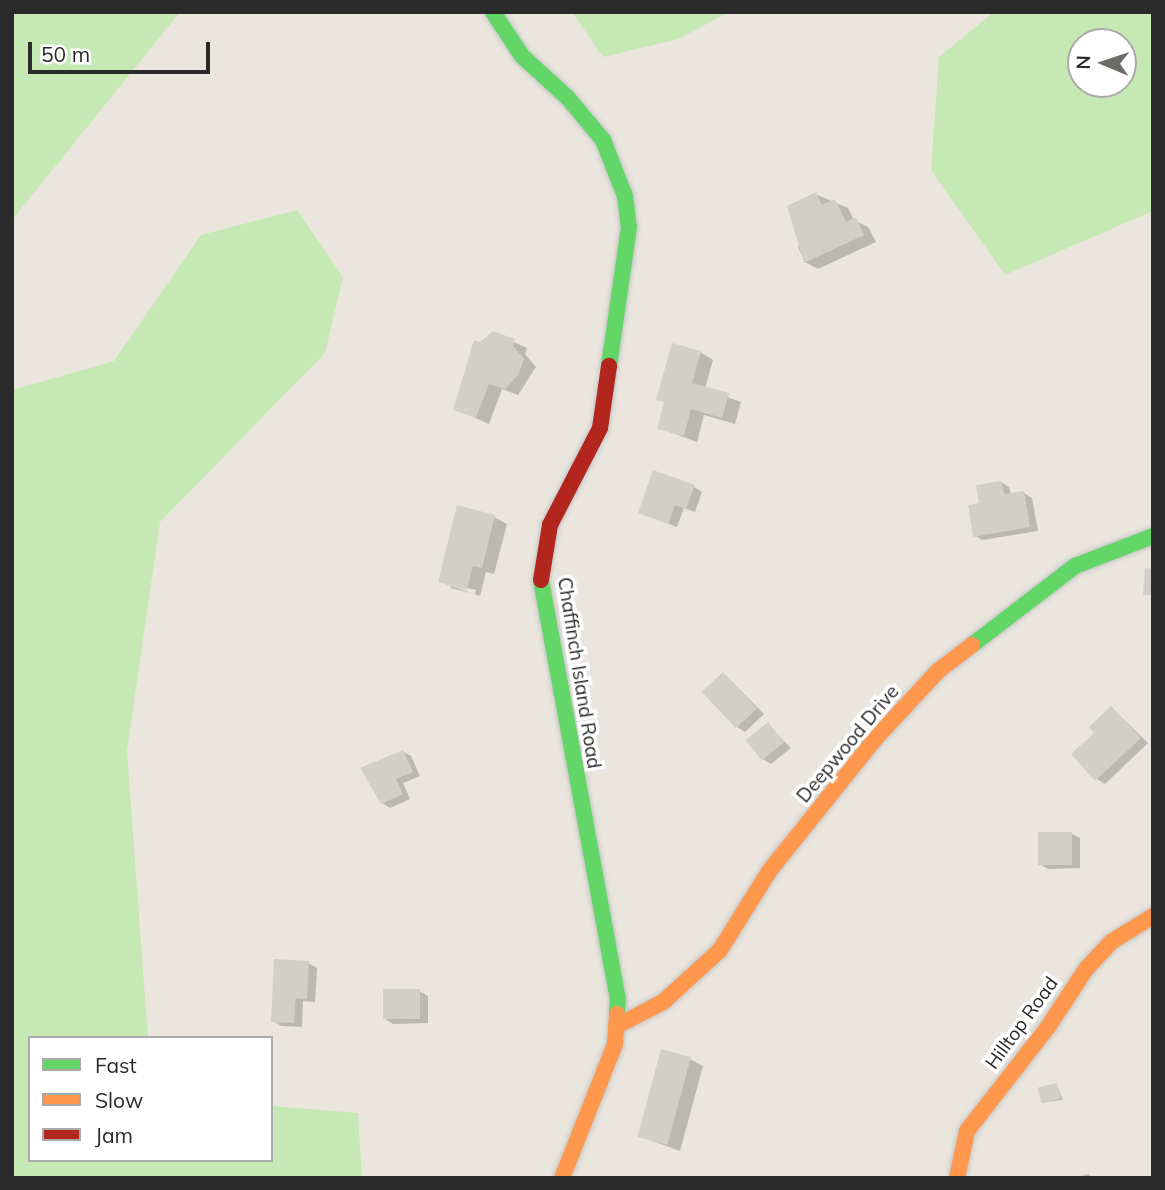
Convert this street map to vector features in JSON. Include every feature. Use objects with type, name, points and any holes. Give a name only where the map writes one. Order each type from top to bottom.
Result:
[{"type":"street","name":"Chaffinch Island Road","points":[[493,12],[522,56],[595,128],[614,161],[625,196],[626,261],[600,428],[551,524],[541,588],[580,816],[613,954],[617,1026],[608,1066],[562,1178]]},
{"type":"street","name":"Deepwood Drive","points":[[617,1026],[663,1002],[720,950],[770,870],[875,739],[938,671],[1075,565],[1153,536]]},
{"type":"street","name":"Hilltop Road","points":[[957,1178],[967,1131],[1048,1027],[1086,969],[1111,942],[1153,916]]},
{"type":"green space","points":[[12,12],[180,12],[12,220]]},
{"type":"green space","points":[[572,12],[729,12],[679,39],[603,57]]},
{"type":"green space","points":[[994,12],[1153,12],[1153,211],[1005,275],[931,170],[939,57]]},
{"type":"green space","points":[[297,210],[343,277],[325,353],[160,522],[127,751],[148,1036],[28,1036],[28,1162],[273,1162],[273,1106],[358,1113],[362,1178],[12,1178],[12,390],[114,361],[201,235]]},
{"type":"building","points":[[816,192],[822,205],[835,199],[846,222],[856,217],[864,235],[804,263],[787,206]]},
{"type":"building","points":[[493,331],[515,339],[513,346],[524,359],[518,375],[505,389],[489,384],[476,418],[453,410],[474,340],[480,342]]},
{"type":"building","points":[[672,343],[701,351],[692,383],[729,393],[722,418],[691,409],[684,436],[657,429],[664,402],[656,400]]},
{"type":"building","points":[[653,470],[695,485],[686,509],[675,505],[668,524],[638,513]]},
{"type":"building","points":[[1001,481],[1004,494],[1024,491],[1030,527],[973,537],[968,505],[979,503],[976,485]]},
{"type":"building","points":[[457,505],[495,515],[482,568],[473,566],[467,590],[438,582]]},
{"type":"building","points":[[1145,568],[1153,569],[1153,595],[1143,595]]},
{"type":"building","points":[[723,672],[757,709],[736,728],[702,692]]},
{"type":"building","points":[[1111,706],[1141,738],[1095,781],[1071,754],[1094,733],[1089,727]]},
{"type":"building","points":[[768,722],[784,742],[762,760],[745,740]]},
{"type":"building","points":[[403,750],[413,772],[396,779],[403,794],[381,804],[360,768]]},
{"type":"building","points":[[1038,832],[1072,832],[1072,865],[1038,865]]},
{"type":"building","points":[[274,959],[309,961],[307,999],[296,998],[294,1023],[271,1022]]},
{"type":"building","points":[[383,989],[420,989],[420,1019],[383,1019]]},
{"type":"building","points":[[661,1049],[691,1057],[667,1145],[637,1137]]},
{"type":"building","points":[[1057,1083],[1061,1099],[1041,1103],[1038,1088]]},
{"type":"traffic: fast","points":[[493,12],[522,56],[568,98],[603,140],[625,196],[629,227],[609,366]]},
{"type":"traffic: fast","points":[[972,645],[1075,566],[1153,536]]},
{"type":"traffic: fast","points":[[541,580],[618,998],[617,1014]]},
{"type":"traffic: slow","points":[[617,1026],[663,1002],[720,950],[770,870],[875,739],[938,671],[972,645]]},
{"type":"traffic: slow","points":[[957,1178],[967,1131],[1048,1027],[1086,969],[1111,942],[1153,916]]},
{"type":"traffic: slow","points":[[562,1178],[615,1044],[617,1014]]},
{"type":"traffic: jam","points":[[541,580],[550,525],[600,428],[609,366]]}]
